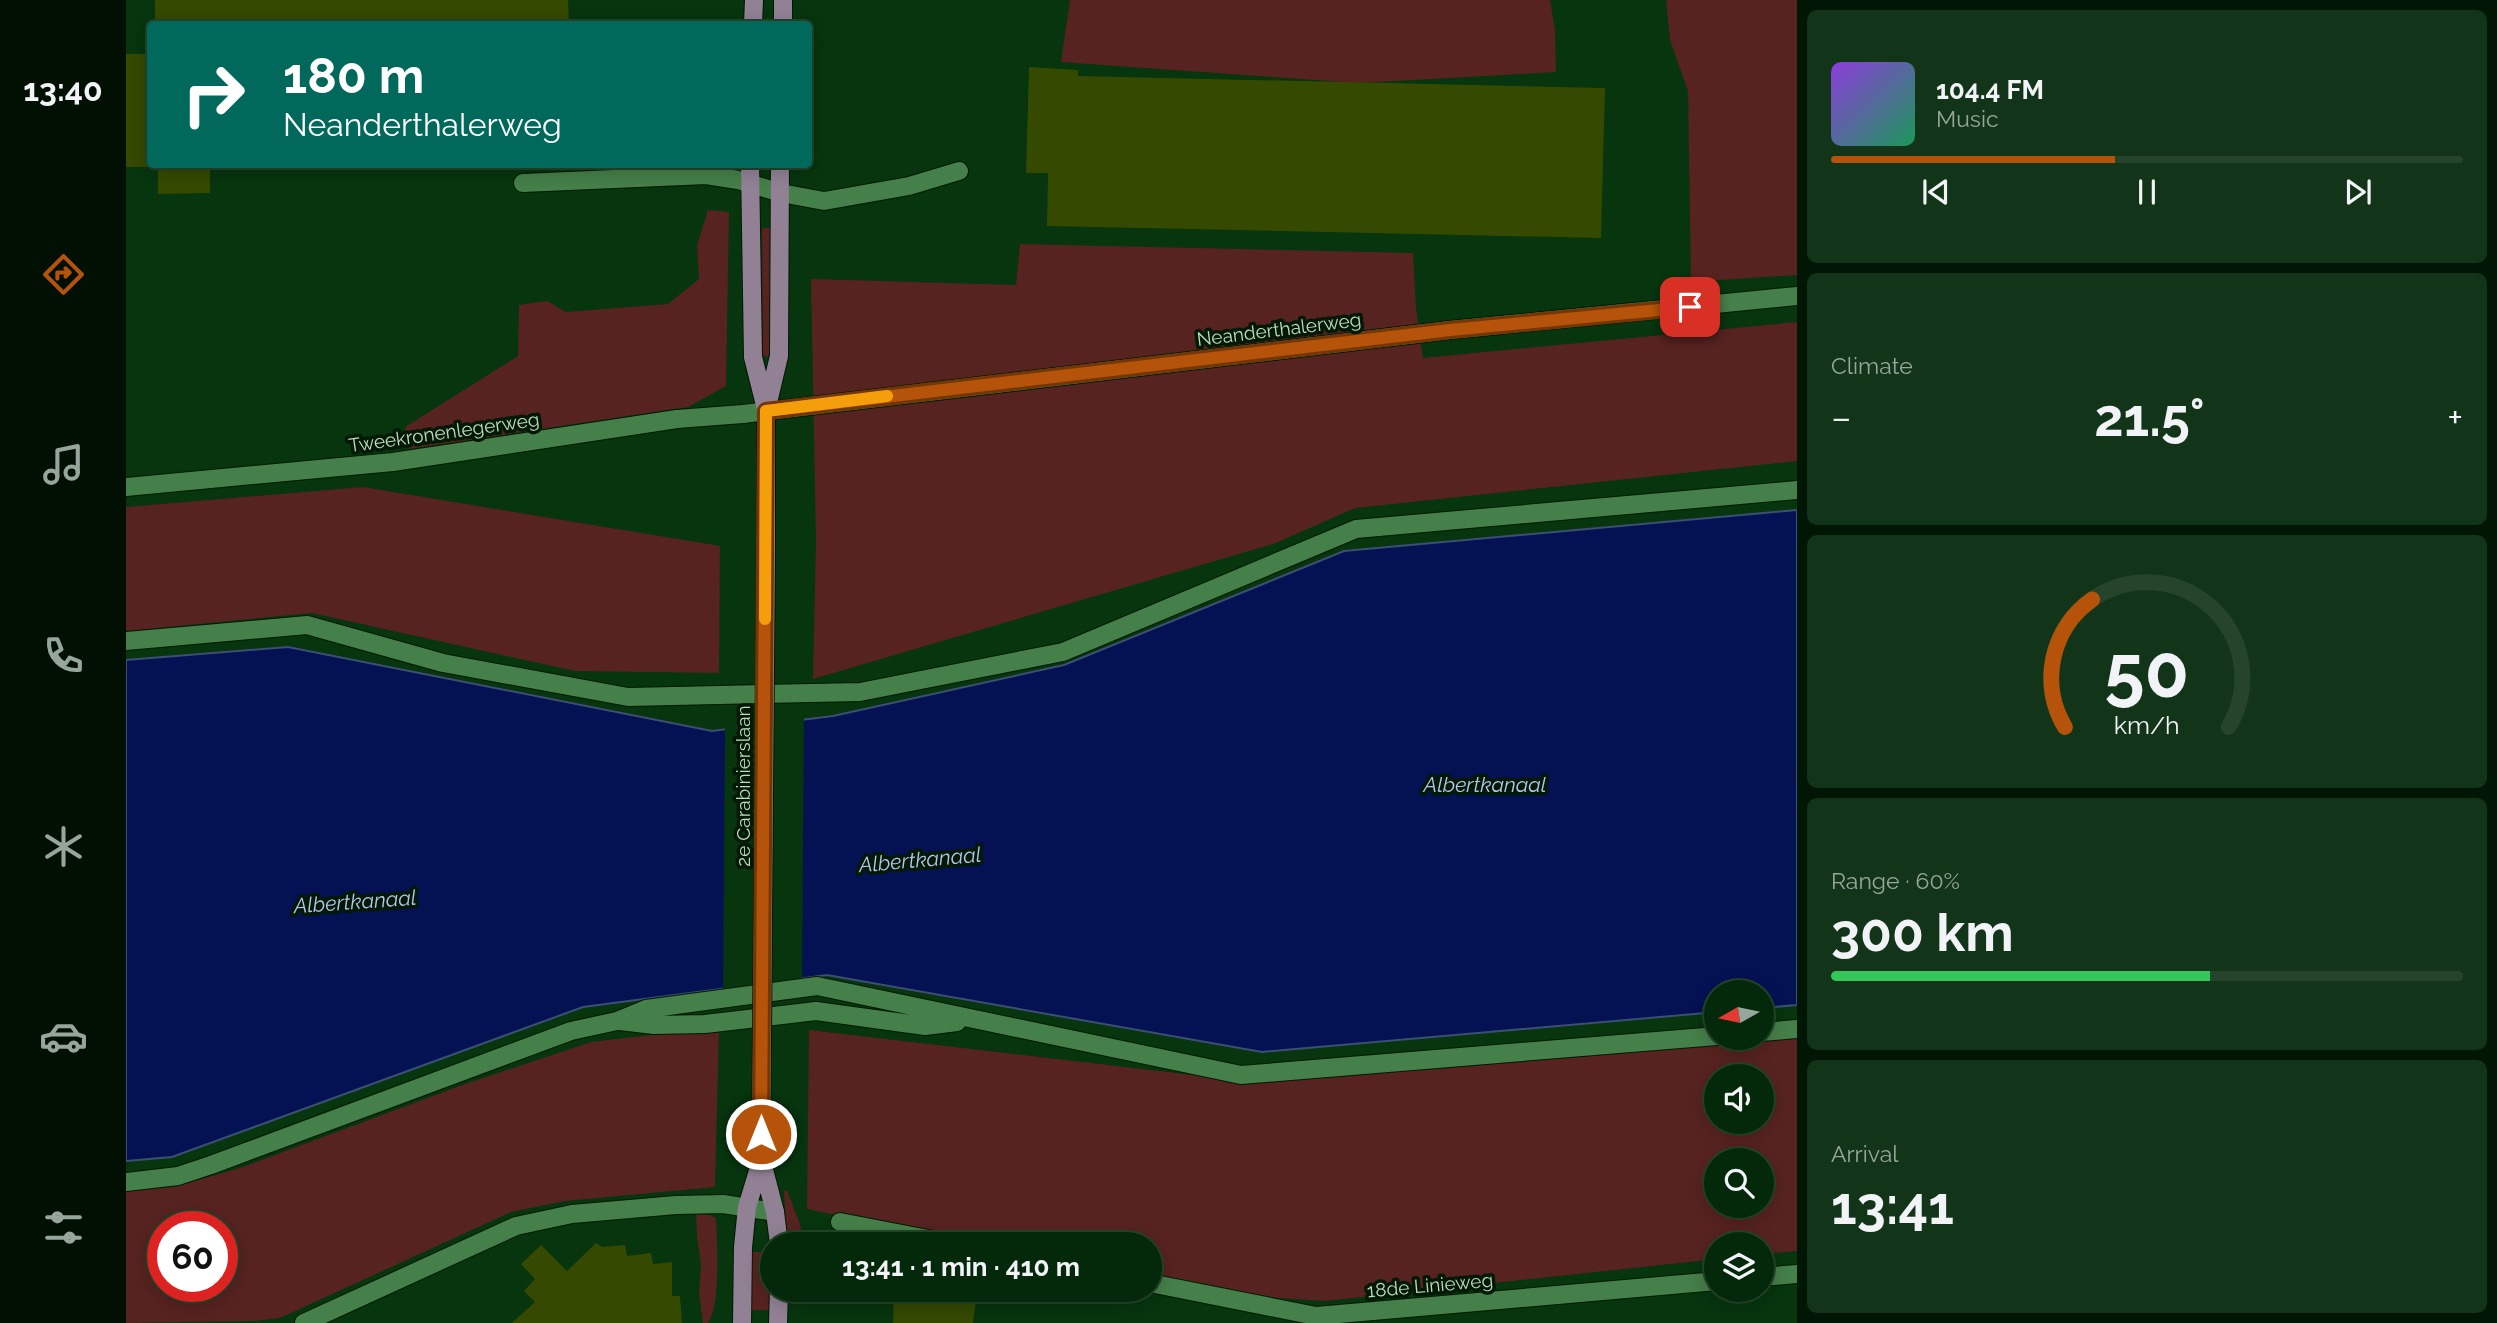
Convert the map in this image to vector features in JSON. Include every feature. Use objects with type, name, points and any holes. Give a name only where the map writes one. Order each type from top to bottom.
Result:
[{"type":"main road","points":[[753,21],[754,0]]},
{"type":"main road","points":[[783,0],[783,21]]},
{"type":"main road","name":"2e Carabinierslaan","points":[[750,168],[753,357],[766,411]]},
{"type":"main road","name":"2e Carabinierslaan","points":[[778,1232],[761,1161],[766,411],[779,356],[780,168]]},
{"type":"main road","name":"2e Carabinierslaan","points":[[742,1323],[743,1247],[747,1207],[761,1161]]},
{"type":"main road","points":[[778,1323],[779,1302]]},
{"type":"street","points":[[523,183],[706,175],[824,201],[909,186],[959,171]]},
{"type":"street","name":"Neanderthalerweg","points":[[766,411],[1450,330],[1797,296]]},
{"type":"street","name":"Tweekronenlegerweg","points":[[126,487],[393,462],[677,419],[766,411]]},
{"type":"street","points":[[126,640],[307,625],[443,663],[628,697],[860,692],[1063,652],[1356,529],[1797,490]]},
{"type":"street","points":[[126,1182],[178,1176],[571,1031],[617,1021],[646,1009],[817,986],[1241,1075],[1704,1037]]},
{"type":"street","points":[[1774,1031],[1797,1029]]},
{"type":"street","points":[[304,1323],[516,1226],[572,1214],[677,1205],[723,1204],[775,1212]]},
{"type":"street","points":[[840,1222],[892,1232]]},
{"type":"street","points":[[1774,1277],[1797,1274]]},
{"type":"street","name":"18de Linieweg","points":[[1162,1285],[1316,1316],[1704,1282]]},
{"type":"shaded area","points":[[1070,0],[1550,0],[1555,31],[1556,72],[1358,83],[1061,62]]},
{"type":"shaded area","points":[[1666,0],[1797,0],[1797,275],[1691,282],[1688,91],[1670,40]]},
{"type":"shaded area","points":[[708,210],[729,212],[726,386],[688,407],[409,449],[405,427],[518,356],[519,305],[547,301],[566,312],[668,304],[699,279],[697,245]]},
{"type":"shaded area","points":[[762,228],[772,228],[770,355],[767,357],[763,355]]},
{"type":"shaded area","points":[[1020,244],[1413,253],[1416,308],[1423,358],[1797,322],[1797,461],[1355,508],[1276,543],[813,679],[816,541],[811,279],[1016,285]]},
{"type":"shaded area","points":[[363,487],[720,546],[719,673],[575,671],[312,613],[126,631],[126,507]]},
{"type":"shaded area","points":[[719,1027],[715,1187],[565,1201],[511,1212],[280,1318],[253,1321],[126,1323],[126,1191],[173,1187],[240,1168],[465,1084],[591,1042]]},
{"type":"shaded area","points":[[809,1030],[1262,1083],[1704,1045],[1704,1050],[1774,1050],[1774,1039],[1797,1037],[1797,1251],[1774,1253],[1774,1232],[1704,1232],[1704,1260],[1325,1301],[1235,1295],[1162,1280],[1162,1232],[923,1232],[807,1209]]},
{"type":"shaded area","points":[[787,1190],[801,1227],[800,1232],[786,1232],[784,1191]]},
{"type":"shaded area","points":[[696,1214],[716,1218],[717,1288],[708,1323],[703,1323],[699,1294],[701,1265]]},
{"type":"shaded area","points":[[752,1252],[760,1252],[760,1302],[770,1302],[770,1310],[751,1310]]},
{"type":"water","name":"Albertkanaal","points":[[1797,510],[1797,1005],[1774,1007],[1774,980],[1704,980],[1704,1013],[1262,1052],[827,975],[583,1007],[172,1157],[126,1161],[126,660],[288,647],[712,731],[833,716],[1064,665],[1344,551]]},
{"type":"pier","points":[[804,716],[802,982],[723,992],[725,726]]},
{"type":"building","points":[[155,0],[568,0],[569,21],[155,21]]},
{"type":"building","points":[[126,54],[147,54],[147,167],[126,167]]},
{"type":"building","points":[[1029,67],[1078,70],[1078,76],[1605,88],[1601,238],[1047,226],[1048,173],[1026,173]]},
{"type":"building","points":[[158,168],[210,168],[210,193],[158,194]]},
{"type":"building","points":[[596,1243],[602,1247],[625,1245],[627,1256],[651,1253],[653,1264],[672,1262],[672,1296],[680,1296],[682,1323],[512,1323],[535,1302],[524,1291],[535,1279],[521,1264],[541,1245],[567,1271]]},
{"type":"building","points":[[894,1302],[976,1302],[973,1323],[893,1323]]},
{"type":"slow traffic","points":[[765,619],[766,411],[887,396]]},
{"type":"route","points":[[761,1134],[766,411],[1450,330],[1690,307]]}]
